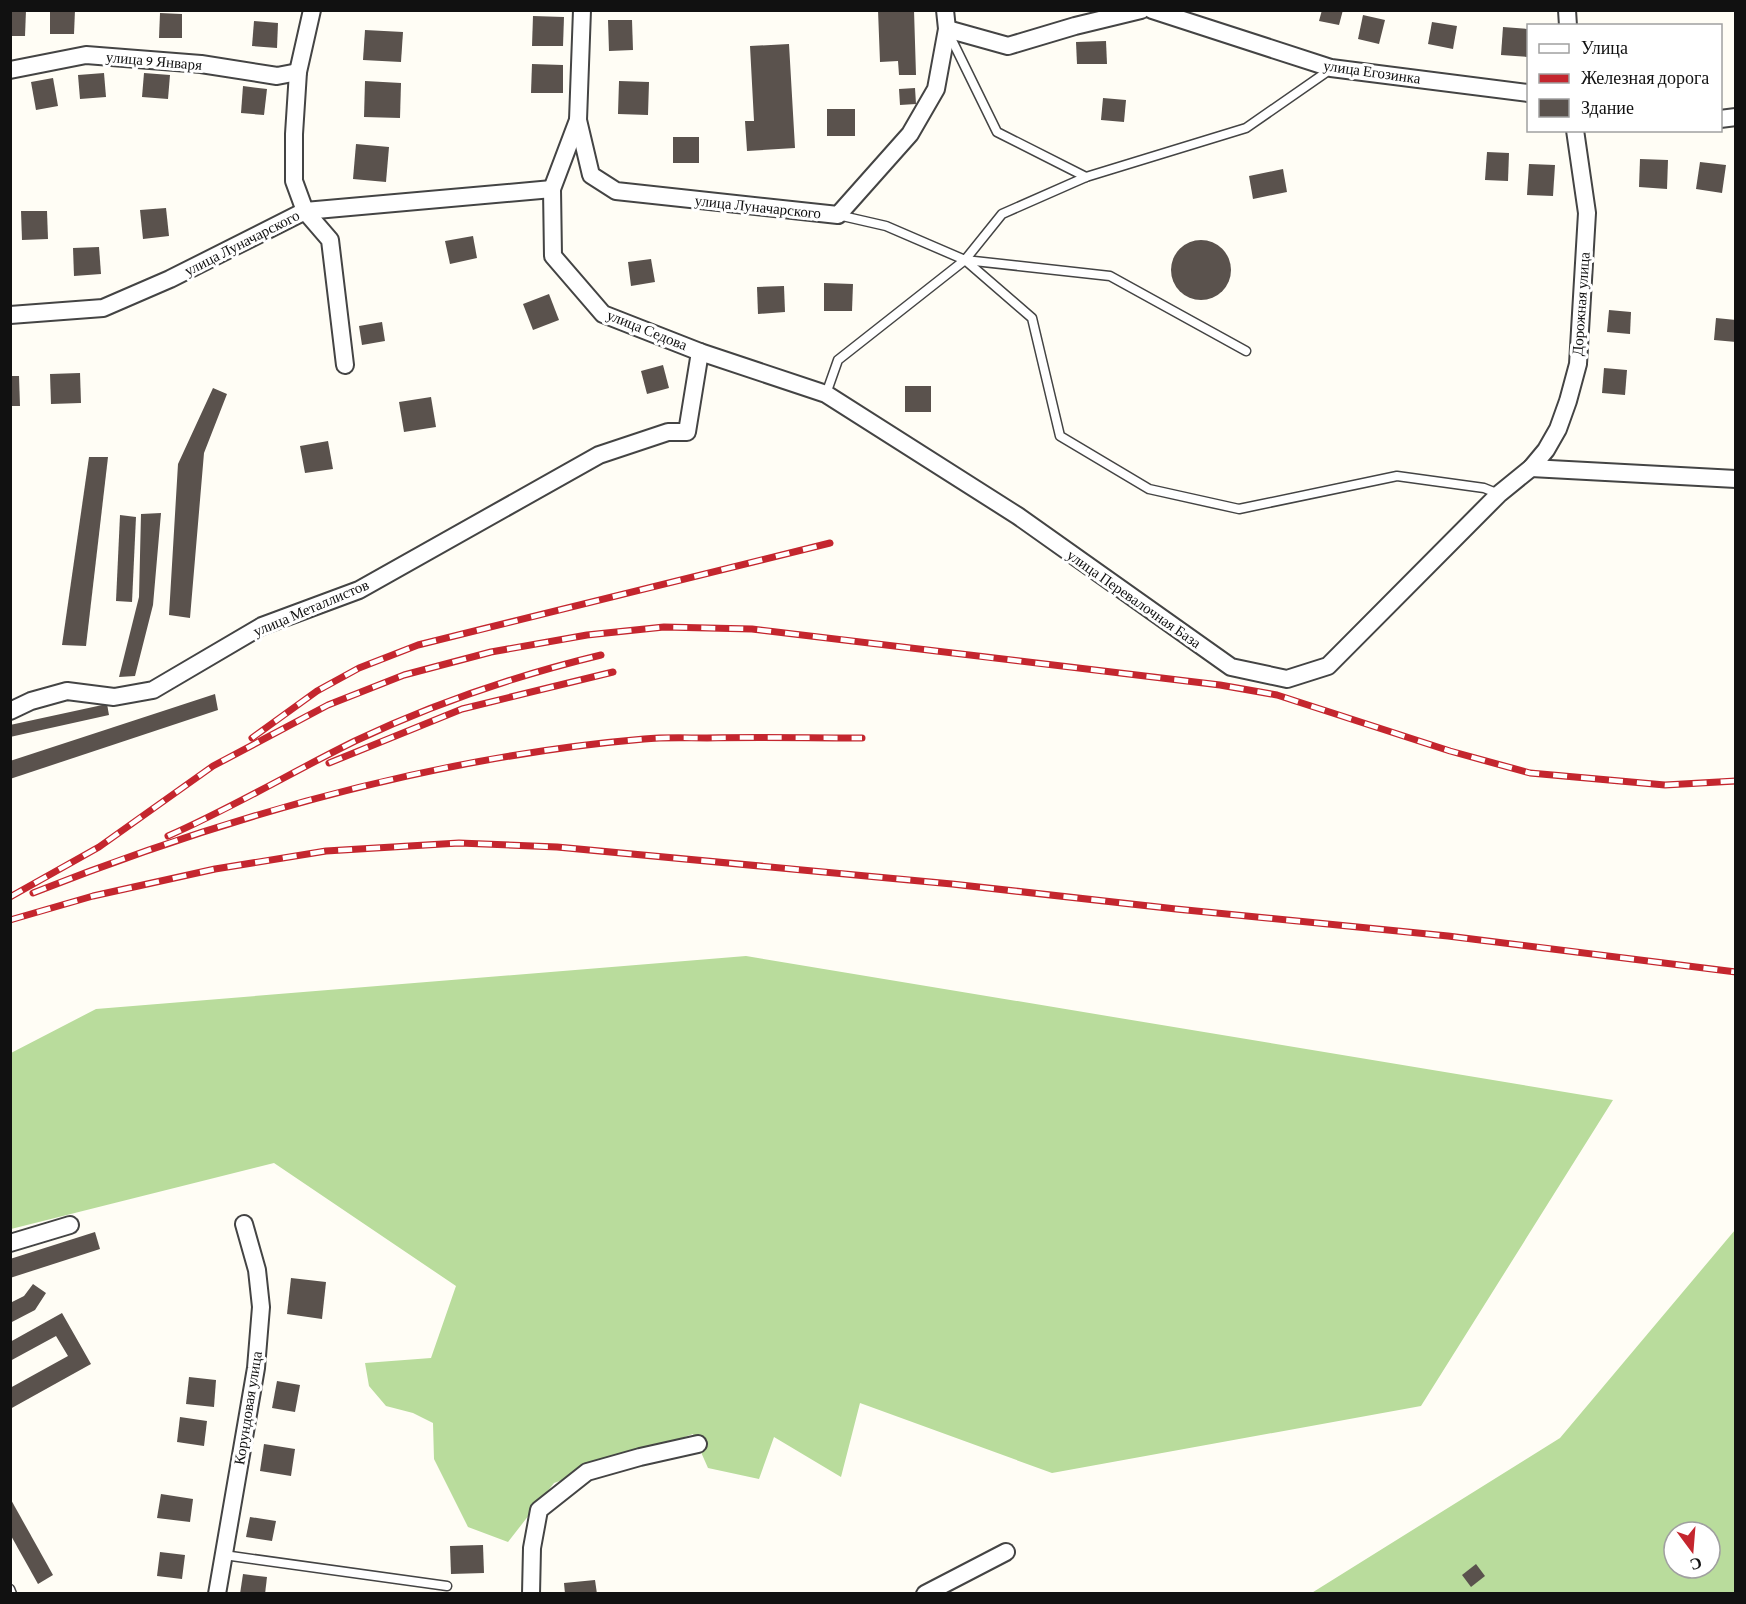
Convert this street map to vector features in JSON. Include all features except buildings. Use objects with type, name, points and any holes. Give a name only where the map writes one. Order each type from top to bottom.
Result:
[{"type":"street","points":[[312,10],[298,72],[294,181],[305,211],[330,240],[345,364]]},
{"type":"street","name":"улица Седова","points":[[582,10],[578,120],[552,189],[553,255],[603,314],[700,352],[687,432],[668,432],[599,455]]},
{"type":"street","name":"улица Луначарского","points":[[578,120],[591,175],[616,191],[838,215],[910,135],[936,89],[946,29],[945,10]]},
{"type":"street","points":[[946,29],[1008,46],[1141,10]]},
{"type":"street","name":"улица Егозинка","points":[[1152,10],[1331,68],[1527,93]]},
{"type":"street","name":"улица 9 Января","points":[[10,70],[86,55],[201,64],[277,76],[298,72]]},
{"type":"street","name":"Дорожная улица","points":[[1531,468],[1546,450],[1558,429],[1578,364],[1587,213],[1575,132]]},
{"type":"street","name":"улица Луначарского","points":[[10,315],[103,308],[170,279],[305,211],[437,197],[552,189]]},
{"type":"street","name":"улица Перевалочная База","points":[[700,352],[826,394],[1018,516],[1231,667],[1287,679],[1328,666],[1499,494],[1531,468]]},
{"type":"street","name":"улица Металлистов","points":[[10,711],[31,701],[67,692],[114,697],[153,690],[262,626],[359,590],[599,455]]},
{"type":"street","points":[[1531,468],[1736,479]]},
{"type":"street","name":"Корундовая улица","points":[[217,1593],[256,1368],[261,1307],[258,1269],[244,1224]]},
{"type":"street","points":[[10,1243],[70,1225]]},
{"type":"street","points":[[531,1593],[532,1548],[539,1510],[587,1472],[698,1444]]},
{"type":"street","points":[[925,1593],[1006,1552]]},
{"type":"lane","points":[[946,29],[997,132],[1086,177]]},
{"type":"lane","points":[[826,394],[838,360],[965,260],[1002,214],[1086,177],[1246,128],[1331,68]]},
{"type":"lane","points":[[838,215],[886,226],[965,260],[1110,276],[1246,351]]},
{"type":"lane","points":[[965,260],[1032,318],[1060,436],[1149,489],[1239,509],[1397,476],[1484,489],[1499,494]]},
{"type":"lane","points":[[224,1555],[447,1586]]},
{"type":"lane","points":[[10,1589],[12,1593]]},
{"type":"green space","points":[[746,956],[1613,1100],[1421,1406],[1052,1473],[860,1403],[841,1477],[774,1437],[759,1479],[708,1468],[693,1434],[554,1483],[508,1542],[468,1527],[434,1459],[433,1423],[413,1413],[386,1406],[369,1386],[365,1363],[431,1358],[456,1286],[274,1163],[11,1229],[11,1053],[96,1009]]},
{"type":"green space","points":[[1735,1230],[1735,1593],[1310,1594],[1560,1438]]},
{"type":"railway","points":[[252,738],[317,691],[359,668],[418,645],[830,543]]},
{"type":"railway","points":[[10,897],[99,847],[213,766],[328,705],[404,675],[491,652],[587,635],[664,627],[752,629],[1220,685],[1277,695],[1450,751],[1530,773],[1665,785],[1736,781]]},
{"type":"railway","points":[[168,836],[355,741],[415,715],[507,681],[601,655]]},
{"type":"railway","points":[[329,763],[462,709],[613,672]]},
{"type":"railway","points":[[33,893],[181,839],[257,815],[410,775],[487,760],[652,738],[862,738]]},
{"type":"railway","points":[[10,920],[93,896],[215,869],[326,851],[459,843],[557,847],[952,884],[1448,936],[1736,972]]}]
